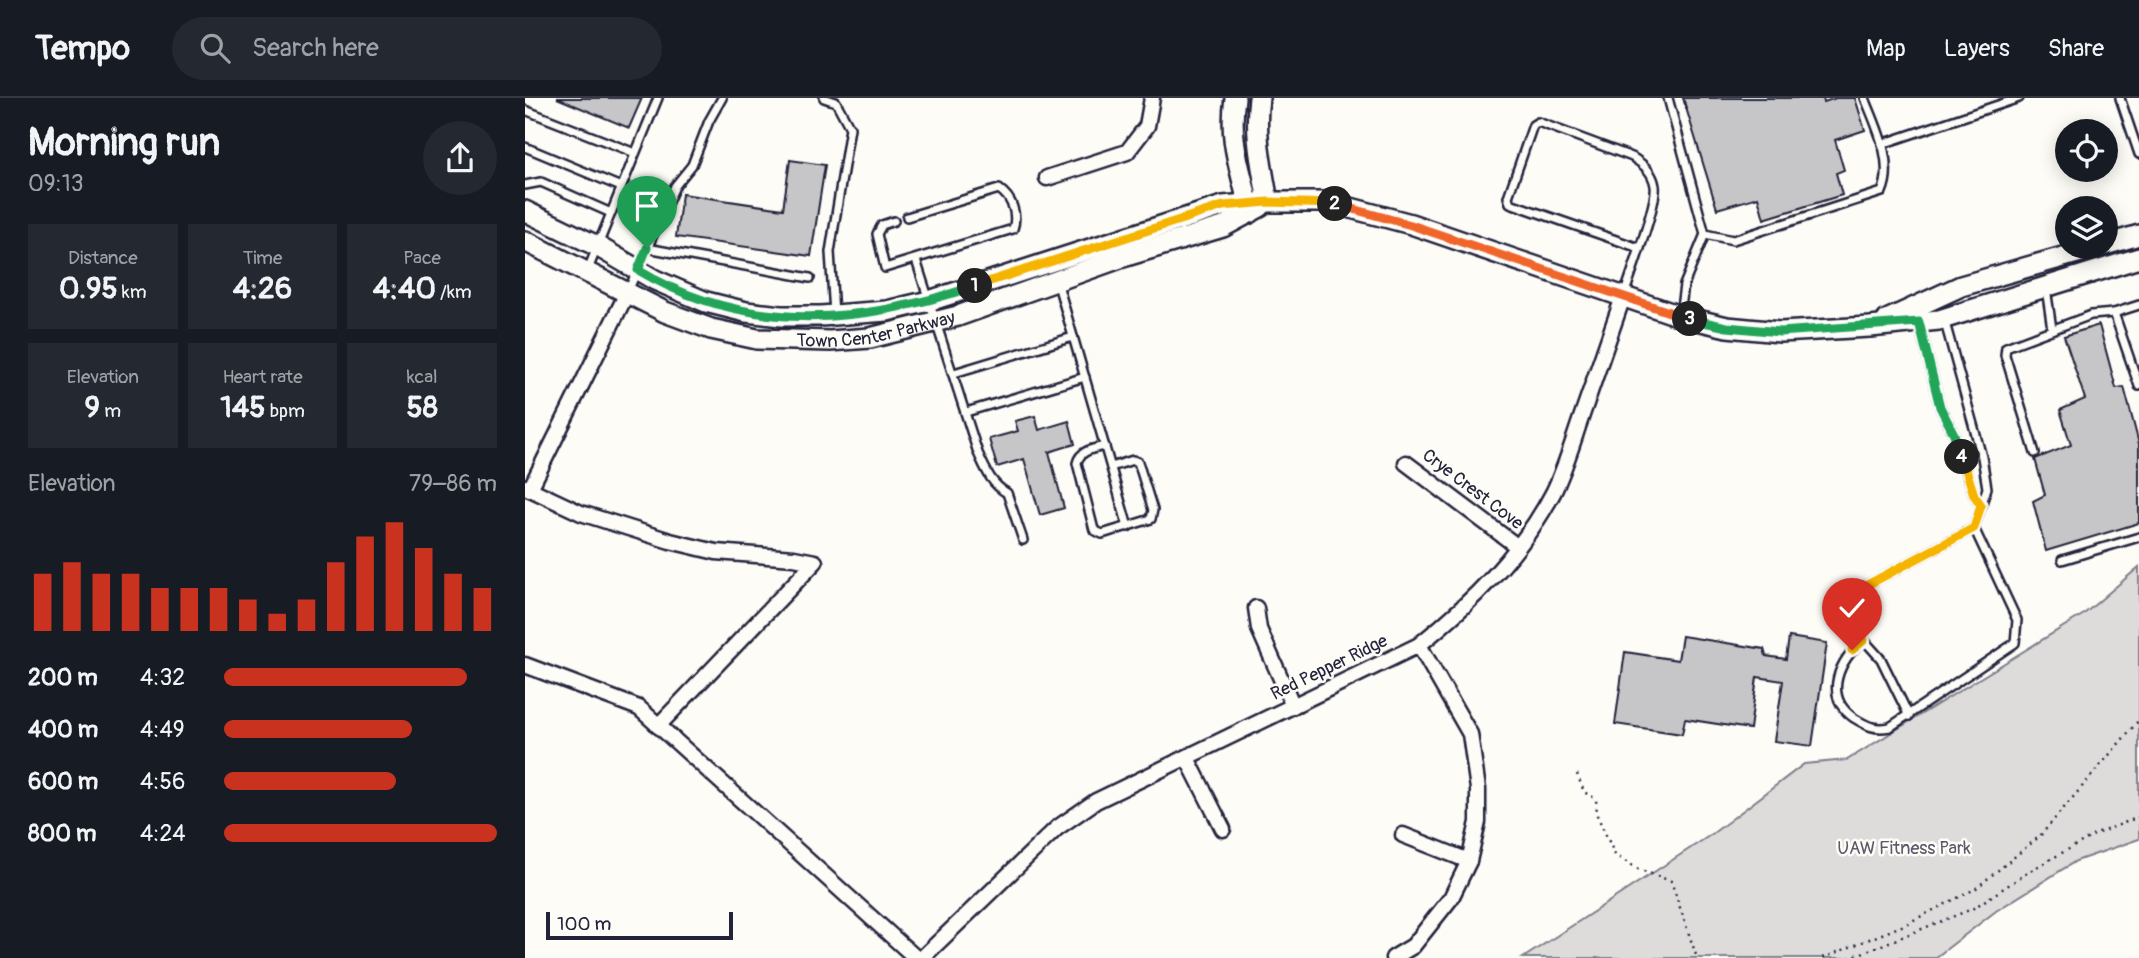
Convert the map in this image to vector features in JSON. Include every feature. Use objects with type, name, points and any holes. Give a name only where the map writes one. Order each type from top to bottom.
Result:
[{"type":"street","points":[[1047,178],[1127,152],[1147,126],[1151,98]]},
{"type":"street","points":[[1235,98],[1232,117],[1235,150],[1249,208]]},
{"type":"street","points":[[1259,98],[1256,118],[1258,148],[1268,202],[1328,202],[1387,218],[1680,316],[1727,327],[1780,332],[1870,327],[1944,318],[2139,258]]},
{"type":"street","name":"Town Center Parkway","points":[[525,241],[665,312],[711,329],[757,339],[792,342],[870,338],[935,323],[1123,257],[1223,227],[1249,208],[1268,202]]},
{"type":"street","name":"Town Center Parkway","points":[[525,211],[687,295],[746,312],[781,316],[887,311],[929,301],[1223,206],[1249,208]]},
{"type":"street","points":[[2118,241],[2139,235]]},
{"type":"street","points":[[1870,327],[1961,286],[2055,259]]},
{"type":"street","points":[[2040,263],[2045,287]]},
{"type":"street","points":[[627,293],[527,488],[582,513],[670,541],[716,552],[815,562],[658,726]]},
{"type":"street","name":"Red Pepper Ridge","points":[[922,958],[1057,828],[1096,802],[1419,645],[1462,610],[1518,547],[1552,495],[1565,465],[1623,297]]},
{"type":"street","name":"Crye Crest Cove","points":[[1406,463],[1518,547]]},
{"type":"street","points":[[1256,608],[1259,629],[1293,706]]},
{"type":"street","points":[[1393,958],[1413,946],[1451,898],[1469,861],[1478,822],[1478,789],[1470,734],[1419,645]]},
{"type":"street","points":[[525,665],[639,708],[916,958]]},
{"type":"street","points":[[1187,758],[1223,829]]},
{"type":"street","points":[[1403,835],[1469,861]]},
{"type":"lane","points":[[586,272],[658,98]]},
{"type":"lane","points":[[627,293],[675,186],[692,165],[709,121],[722,98]]},
{"type":"lane","points":[[824,98],[836,102],[850,128],[830,252],[834,315]]},
{"type":"lane","points":[[1668,98],[1705,234],[1684,285],[1680,316]]},
{"type":"lane","points":[[1705,234],[1733,240],[1882,192],[1888,179],[1882,144],[1865,98]]},
{"type":"lane","points":[[1882,144],[2019,98]]},
{"type":"lane","points":[[2120,98],[2135,130],[2139,154]]},
{"type":"lane","points":[[525,110],[635,153]]},
{"type":"lane","points":[[1623,297],[1656,195],[1655,184],[1643,163],[1632,157],[1538,122],[1533,125],[1508,197],[1510,202],[1639,247]]},
{"type":"lane","points":[[525,147],[621,187]]},
{"type":"lane","points":[[525,185],[541,182],[611,213]]},
{"type":"lane","points":[[894,221],[883,225],[877,234],[885,268],[1013,229],[1016,219],[1008,195],[999,189],[907,217]]},
{"type":"lane","points":[[647,248],[810,278]]},
{"type":"lane","points":[[916,260],[978,453],[990,479],[1007,494],[1023,540]]},
{"type":"lane","points":[[1057,281],[1128,527]]},
{"type":"lane","points":[[2045,287],[2052,329]]},
{"type":"lane","points":[[2035,453],[2005,355],[2006,347],[2091,315],[2114,313],[2139,305]]},
{"type":"lane","points":[[2114,313],[2139,386]]},
{"type":"lane","points":[[1864,640],[1852,650],[1835,689],[1839,703],[1846,712],[1876,730],[1890,727],[1909,716],[2015,643],[2017,620],[1974,528],[1987,488],[1982,457],[1944,318]]},
{"type":"lane","points":[[1919,322],[1940,407],[1954,434],[1974,495],[1981,505]]},
{"type":"lane","points":[[954,373],[1073,337]]},
{"type":"lane","points":[[966,412],[1084,377]]},
{"type":"lane","points":[[1105,446],[1083,453],[1077,463],[1094,530],[1102,534],[1151,519],[1153,510],[1138,462],[1133,460],[1111,467]]},
{"type":"lane","points":[[1909,716],[1881,659],[1864,640],[1841,599],[1974,528]]},
{"type":"lane","points":[[2062,560],[2139,537]]},
{"type":"path","points":[[1823,958],[1904,925],[1975,889],[2040,836],[2139,720]]},
{"type":"path","points":[[1577,774],[1584,792],[1596,799],[1597,815],[1615,855],[1638,869],[1671,881],[1697,958]]},
{"type":"path","points":[[1850,958],[1972,909],[2033,869],[2096,834],[2139,817]]},
{"type":"green space","name":"UAW Fitness Park","points":[[2139,567],[2139,839],[2076,861],[1996,911],[1935,958],[1523,958],[1712,834],[1804,764],[1847,760],[2084,614]]},
{"type":"building","points":[[557,98],[642,98],[629,128]]},
{"type":"building","points":[[1683,98],[1823,98],[1824,102],[1836,98],[1855,98],[1865,130],[1835,140],[1844,170],[1836,173],[1842,195],[1764,219],[1758,197],[1717,209]]},
{"type":"building","points":[[790,160],[825,165],[811,256],[676,237],[682,194],[783,209]]},
{"type":"building","points":[[2099,325],[2116,388],[2124,387],[2139,444],[2139,523],[2046,551],[2033,501],[2045,495],[2035,459],[2071,445],[2060,410],[2085,399],[2064,336]]},
{"type":"building","points":[[1035,416],[1039,430],[1069,421],[1075,444],[1049,452],[1064,508],[1040,515],[1024,459],[997,467],[989,439],[1018,431],[1015,421]]},
{"type":"building","points":[[1682,636],[1764,649],[1766,656],[1786,659],[1789,637],[1827,643],[1812,746],[1774,741],[1783,681],[1757,677],[1750,729],[1685,719],[1682,734],[1615,724],[1625,652],[1678,660]]},
{"type":"route","points":[[647,248],[638,270],[706,302],[746,312],[781,316],[855,314],[887,311],[948,295],[1223,206],[1268,202],[1328,202],[1411,225],[1680,316],[1727,327],[1780,332],[1919,322],[1940,407],[1954,434],[1974,495],[1981,505],[1974,528],[1841,599],[1864,640],[1852,650]]}]
